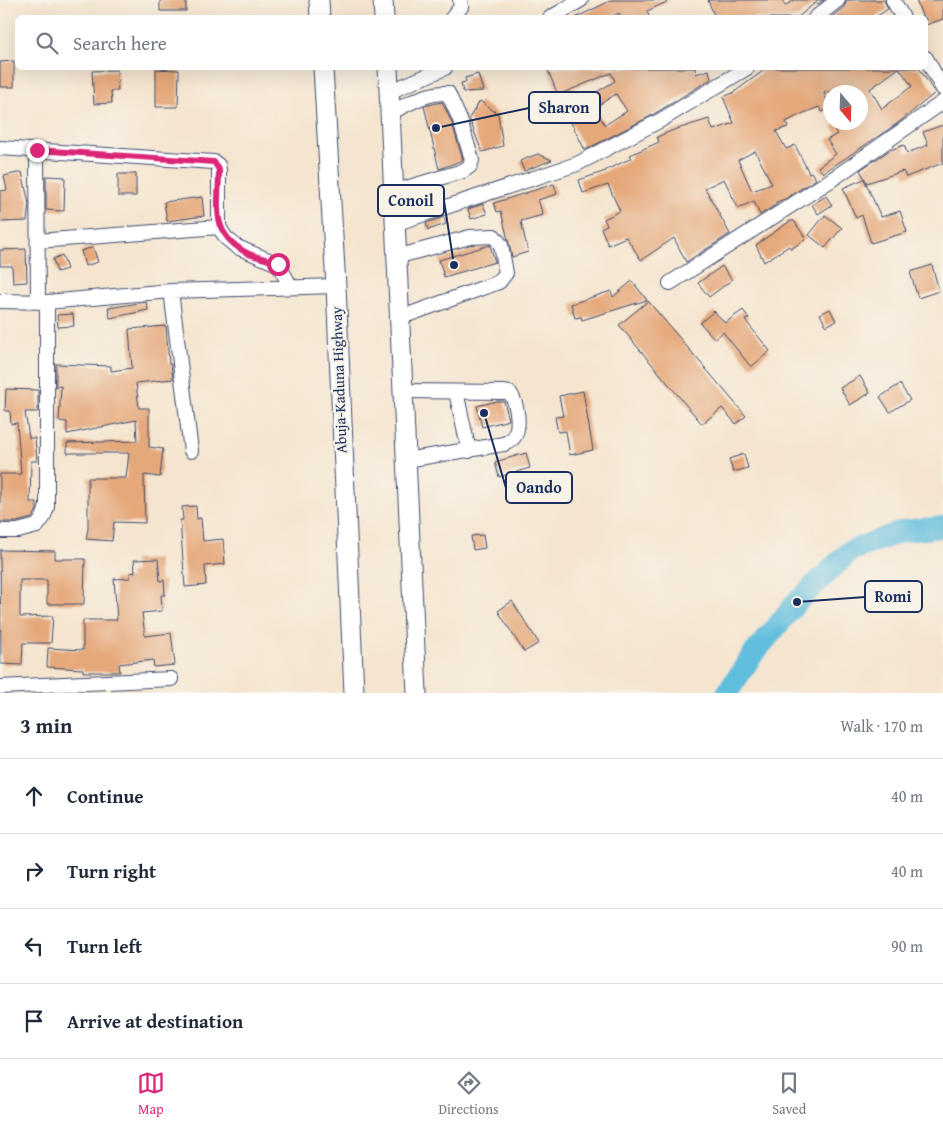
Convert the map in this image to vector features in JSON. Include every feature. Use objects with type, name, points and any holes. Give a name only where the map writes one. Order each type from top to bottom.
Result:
[{"type":"highway","points":[[318,0],[320,15]]},
{"type":"highway","points":[[383,0],[384,15]]},
{"type":"highway","name":"Abuja-Kaduna Highway","points":[[322,70],[336,286],[354,686]]},
{"type":"highway","points":[[388,70],[417,690]]},
{"type":"street","points":[[454,15],[461,7],[460,0]]},
{"type":"street","points":[[555,15],[581,0]]},
{"type":"street","points":[[819,15],[838,0]]},
{"type":"street","points":[[893,0],[901,15]]},
{"type":"street","points":[[928,62],[943,89]]},
{"type":"street","points":[[389,92],[439,70]]},
{"type":"street","points":[[394,224],[577,164],[661,120],[744,70]]},
{"type":"street","points":[[390,114],[422,98],[439,92],[448,93],[460,120],[472,160],[470,166],[463,171],[393,192]]},
{"type":"street","points":[[670,283],[834,178],[943,102]]},
{"type":"street","points":[[0,148],[214,162],[219,170],[219,227],[226,238],[237,247],[278,264],[291,287]]},
{"type":"street","points":[[0,531],[18,531],[38,526],[47,507],[43,302],[38,241],[37,150]]},
{"type":"street","points":[[38,241],[219,227]]},
{"type":"street","points":[[396,256],[470,238],[494,236],[501,245],[506,273],[499,282],[399,318]]},
{"type":"street","points":[[0,301],[43,302],[171,291],[336,286]]},
{"type":"street","points":[[171,291],[191,451]]},
{"type":"street","points":[[403,391],[510,393],[515,404],[518,426],[514,438],[504,444],[406,460]]},
{"type":"street","points":[[456,392],[469,451]]},
{"type":"street","points":[[0,687],[171,679]]},
{"type":"building","points":[[160,0],[186,0],[186,11],[160,11]]},
{"type":"building","points":[[612,0],[671,0],[647,11],[649,15],[620,15],[619,13],[615,15],[581,15]]},
{"type":"building","points":[[708,0],[782,0],[785,6],[794,0],[824,0],[818,4],[816,2],[801,15],[714,15]]},
{"type":"building","points":[[847,0],[884,0],[888,9],[879,15],[834,15],[844,7]]},
{"type":"building","points":[[916,0],[943,0],[943,19],[928,24],[928,15],[922,15]]},
{"type":"building","points":[[14,61],[14,87],[0,87],[0,62]]},
{"type":"building","points":[[117,70],[118,91],[111,91],[112,103],[94,104],[92,71]]},
{"type":"building","points":[[156,70],[179,70],[178,107],[156,107]]},
{"type":"building","points":[[548,70],[695,70],[696,74],[709,70],[711,79],[649,117],[585,150],[565,111],[615,81],[611,73],[558,95]],"holes":[[[616,94],[627,111],[605,125],[594,108]]]},
{"type":"building","points":[[764,70],[896,70],[870,89],[882,109],[912,86],[900,70],[920,70],[935,93],[898,123],[823,173],[818,167],[836,154],[827,140],[837,134],[834,130],[868,130],[868,85],[823,85],[823,112],[819,107],[799,115],[786,122],[788,127],[776,131],[786,149],[795,145],[809,173],[811,172],[816,179],[785,199],[776,202],[777,204],[760,215],[754,201],[738,208],[724,179],[705,188],[730,234],[686,262],[674,238],[641,260],[626,237],[608,245],[601,228],[607,225],[604,219],[620,211],[608,185],[583,193],[579,180],[606,171],[632,158],[630,155],[659,142],[657,137],[671,131],[709,119],[713,130],[734,123],[723,97],[733,93]],"holes":[[[755,151],[772,184],[752,191],[738,160]]]},
{"type":"building","points":[[478,74],[483,91],[463,92],[461,83],[466,82],[465,78]]},
{"type":"building","points":[[480,101],[498,114],[503,146],[482,152],[469,118]]},
{"type":"building","points":[[442,102],[452,123],[463,160],[439,169],[424,106]]},
{"type":"building","points":[[943,125],[943,163],[906,177],[903,171],[867,183],[860,170],[890,150],[904,145],[907,153],[928,145],[923,132]]},
{"type":"building","points":[[538,154],[552,160],[524,171],[520,161]]},
{"type":"building","points":[[22,172],[29,204],[27,221],[0,222],[0,191],[7,190],[4,176]]},
{"type":"building","points":[[118,174],[136,174],[136,196],[118,196]]},
{"type":"building","points":[[46,176],[65,177],[64,211],[46,210]]},
{"type":"building","points":[[864,179],[881,217],[900,211],[907,232],[871,243],[862,215],[856,218],[843,188]]},
{"type":"building","points":[[554,184],[557,194],[538,200],[543,215],[521,221],[528,252],[512,257],[501,211],[497,212],[494,203]]},
{"type":"building","points":[[826,196],[832,205],[818,214],[812,205]]},
{"type":"building","points":[[202,197],[204,216],[167,221],[164,202]]},
{"type":"building","points":[[483,204],[487,214],[471,219],[468,209]]},
{"type":"building","points":[[825,215],[842,228],[825,248],[809,235]]},
{"type":"building","points":[[444,217],[446,224],[428,230],[426,223]]},
{"type":"building","points":[[790,221],[794,221],[806,239],[791,249],[789,246],[764,262],[756,245]]},
{"type":"building","points":[[490,245],[495,262],[444,277],[439,260]]},
{"type":"building","points":[[93,247],[98,262],[85,266],[81,251]]},
{"type":"building","points":[[26,249],[27,282],[13,283],[12,266],[0,266],[0,250]]},
{"type":"building","points":[[62,255],[67,269],[57,272],[53,259]]},
{"type":"building","points":[[932,265],[939,291],[918,298],[910,272]]},
{"type":"building","points":[[722,266],[732,280],[709,297],[698,283]]},
{"type":"building","points":[[632,281],[647,300],[582,320],[581,317],[575,318],[571,304],[611,291],[613,297]]},
{"type":"building","points":[[648,301],[746,416],[736,424],[722,408],[702,424],[619,325]]},
{"type":"building","points":[[146,302],[148,310],[110,318],[108,308]]},
{"type":"building","points":[[830,309],[836,321],[826,326],[820,314]]},
{"type":"building","points":[[743,310],[749,318],[745,320],[770,351],[751,367],[723,332],[715,339],[700,323],[714,311],[725,323]]},
{"type":"building","points":[[73,314],[74,326],[58,327],[57,315]]},
{"type":"building","points":[[166,326],[169,364],[171,364],[173,379],[136,383],[139,408],[149,408],[149,447],[163,449],[160,477],[144,475],[145,523],[114,522],[112,541],[86,539],[88,529],[88,478],[126,478],[129,453],[67,453],[67,443],[137,441],[136,420],[67,434],[67,422],[59,421],[61,386],[56,387],[56,364],[111,366],[111,371],[132,368],[129,329]]},
{"type":"building","points":[[860,376],[870,393],[850,405],[840,388]]},
{"type":"building","points":[[900,384],[910,400],[890,412],[880,397]]},
{"type":"building","points":[[6,389],[38,390],[38,412],[25,412],[29,438],[35,438],[37,461],[31,461],[30,502],[37,502],[37,510],[32,518],[17,522],[0,522],[0,474],[21,474],[17,423],[11,424],[10,411],[5,411]]},
{"type":"building","points":[[583,391],[593,450],[570,455],[566,431],[558,432],[555,417],[563,416],[559,396]]},
{"type":"building","points":[[504,401],[509,420],[482,427],[477,406]]},
{"type":"building","points":[[526,453],[530,468],[499,477],[495,462]]},
{"type":"building","points":[[744,454],[748,468],[733,472],[729,459]]},
{"type":"building","points":[[196,506],[197,519],[201,518],[203,541],[223,539],[225,564],[205,566],[206,585],[185,587],[180,520],[183,520],[182,507]]},
{"type":"building","points":[[483,535],[485,548],[473,550],[471,536]]},
{"type":"building","points":[[0,550],[55,551],[55,559],[85,559],[84,604],[47,604],[47,580],[20,580],[20,617],[53,616],[51,643],[23,643],[22,665],[1,664]]},
{"type":"building","points":[[158,559],[160,581],[164,580],[165,595],[161,595],[162,611],[142,613],[145,636],[171,633],[175,665],[154,667],[153,660],[119,664],[120,672],[83,672],[83,669],[47,667],[48,648],[83,650],[83,620],[117,620],[114,579],[130,578],[130,573],[135,572],[134,560]]},
{"type":"building","points":[[512,601],[539,643],[524,652],[498,611]]},
{"type":"waterway","points":[[727,693],[751,657],[797,602],[850,551],[903,531],[943,527]]},
{"type":"place","name":"Sharon","points":[[436,128]]},
{"type":"place","name":"Conoil","points":[[454,265]]},
{"type":"place","name":"Oando","points":[[484,413]]},
{"type":"place","name":"Romi","points":[[797,602]]},
{"type":"route","points":[[37,150],[214,162],[218,165],[219,170],[219,227],[226,238],[237,247],[249,254],[272,260],[278,264]]}]
